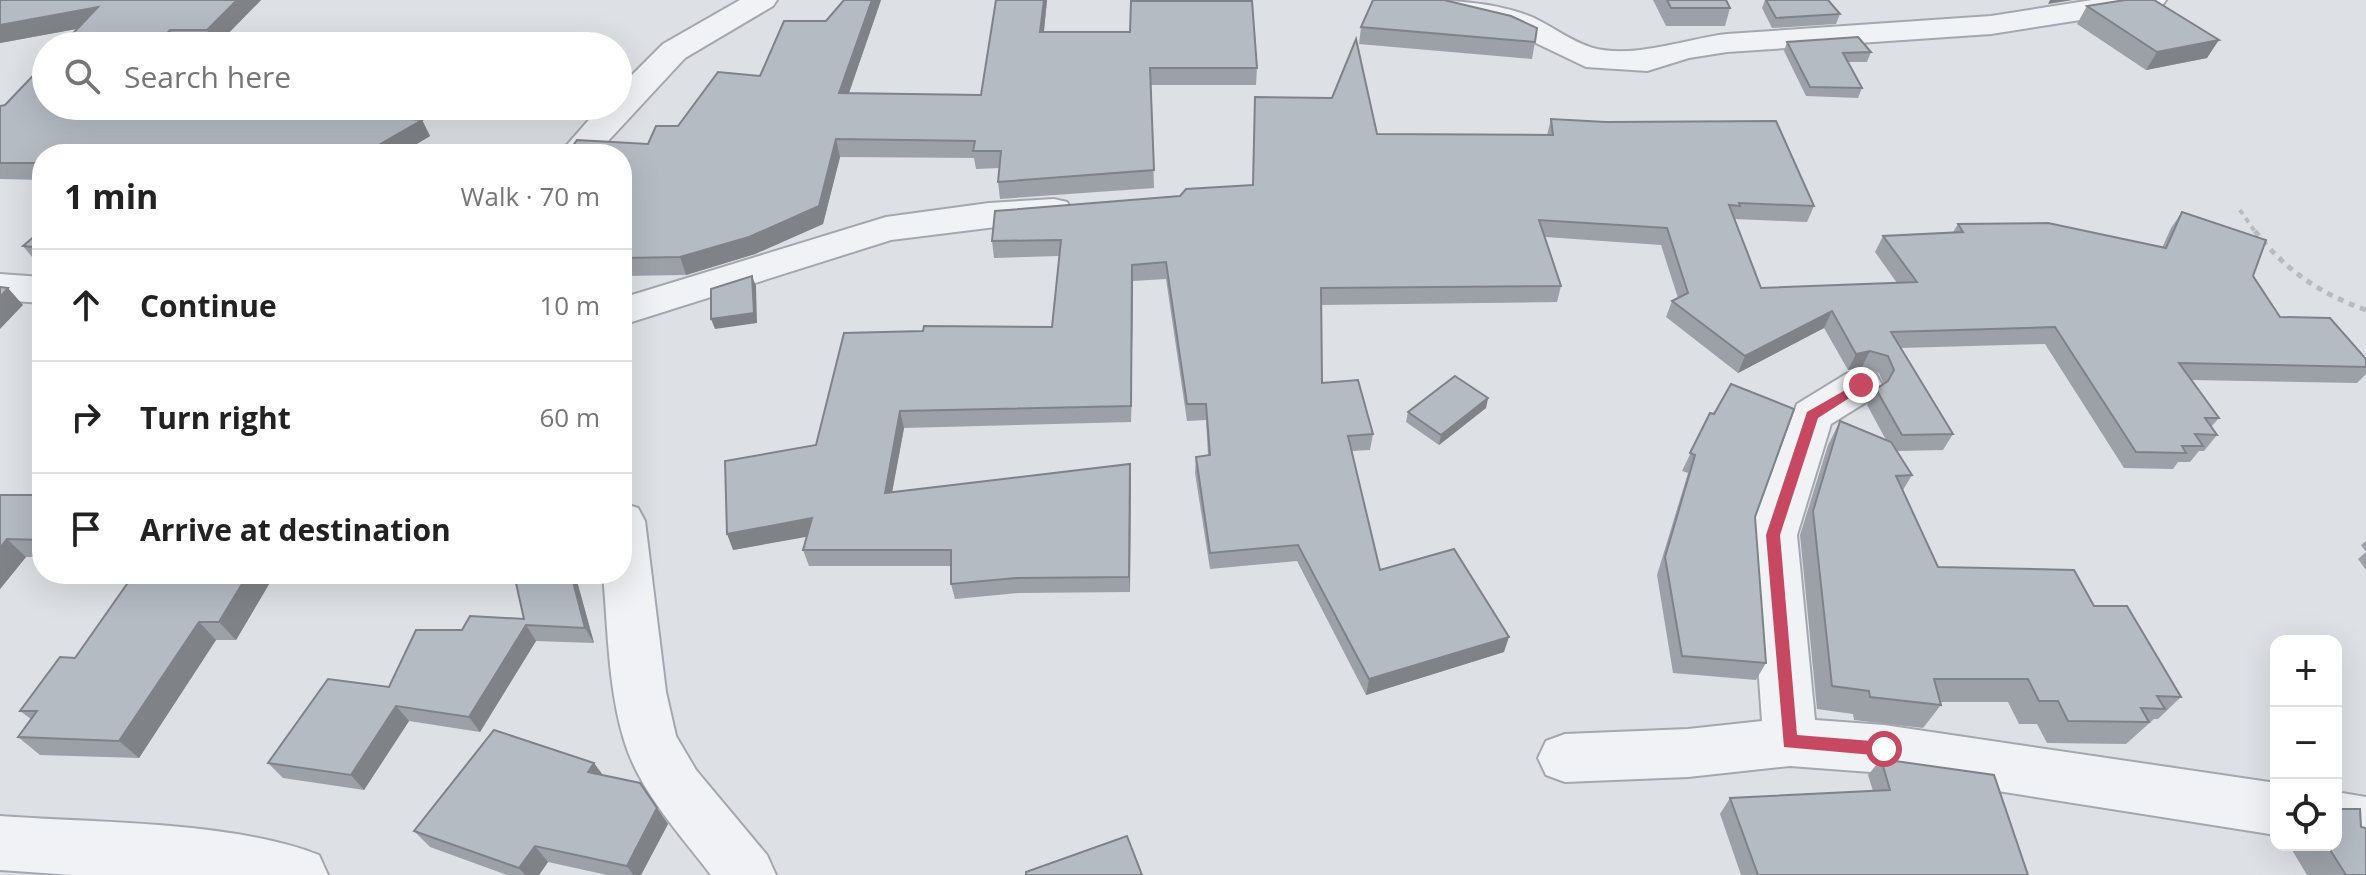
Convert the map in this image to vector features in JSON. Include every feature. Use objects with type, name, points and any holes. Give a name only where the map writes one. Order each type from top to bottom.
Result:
[{"type":"street","points":[[632,94],[674,51],[762,0]]},
{"type":"street","points":[[1419,0],[1519,23],[1586,57],[1647,61],[1684,49],[1727,43],[1991,25],[2151,0]]},
{"type":"street","points":[[586,144],[606,120]]},
{"type":"street","points":[[632,309],[886,229],[989,214],[1093,207]]},
{"type":"street","points":[[0,287],[32,289]]},
{"type":"street","points":[[1790,742],[1773,535],[1812,415],[1861,385]]},
{"type":"street","points":[[629,584],[640,692],[651,742],[677,788],[747,875]]},
{"type":"street","points":[[1565,758],[1688,753],[1790,742],[1884,749],[2270,808]]},
{"type":"street","points":[[2342,819],[2366,823]]},
{"type":"street","points":[[0,843],[211,858],[299,875]]},
{"type":"path","points":[[2240,210],[2269,253],[2301,279],[2334,299],[2366,310]]},
{"type":"building","points":[[0,0],[237,0],[207,30],[74,32],[98,7],[0,25]]},
{"type":"building","points":[[844,0],[872,0],[839,93],[981,95],[996,0],[1044,0],[1040,32],[1130,32],[1131,1],[1252,1],[1257,68],[1150,68],[1154,170],[998,182],[1001,151],[973,151],[975,141],[836,139],[819,206],[749,237],[680,257],[632,258],[632,144],[574,144],[577,140],[648,144],[656,126],[678,126],[718,72],[760,76],[784,21],[826,21]]},
{"type":"building","points":[[1373,0],[1444,0],[1511,16],[1537,28],[1535,42],[1361,27]]},
{"type":"building","points":[[1667,0],[1726,0],[1730,8],[1671,8]]},
{"type":"building","points":[[1766,0],[1828,0],[1840,14],[1776,18]]},
{"type":"building","points":[[2125,0],[2154,0],[2219,40],[2157,52],[2087,6]]},
{"type":"building","points":[[1858,37],[1871,52],[1843,53],[1862,88],[1810,87],[1787,42]]},
{"type":"building","points":[[1356,39],[1377,134],[1553,135],[1551,119],[1606,122],[1776,121],[1814,206],[1729,205],[1761,288],[1917,282],[1883,236],[1963,232],[1958,224],[2048,223],[2166,248],[2182,212],[2266,240],[2253,276],[2280,317],[2330,318],[2366,359],[2366,367],[2179,363],[2219,418],[2205,418],[2217,435],[2195,434],[2203,446],[2182,446],[2186,453],[2136,452],[2055,327],[1891,332],[1953,434],[1902,435],[1876,389],[1888,381],[1894,370],[1888,356],[1870,351],[1856,354],[1832,311],[1745,356],[1672,301],[1688,293],[1667,228],[1539,220],[1561,286],[1321,288],[1322,383],[1358,380],[1373,434],[1348,436],[1380,570],[1454,549],[1509,637],[1369,679],[1298,545],[1210,553],[1196,457],[1210,455],[1206,404],[1187,404],[1166,262],[1132,265],[1131,406],[900,411],[885,493],[1130,464],[1129,577],[1016,578],[951,584],[951,550],[803,550],[812,518],[727,534],[725,461],[816,445],[844,333],[923,331],[924,326],[1052,327],[1061,240],[992,241],[995,211],[1180,196],[1186,189],[1253,185],[1255,97],[1332,98]]},
{"type":"building","points":[[32,77],[32,120],[422,120],[380,144],[32,144],[32,163],[0,163],[0,106],[5,105]]},
{"type":"building","points":[[752,276],[754,313],[711,319],[711,289]]},
{"type":"building","points":[[1455,376],[1488,398],[1441,435],[1408,412]]},
{"type":"building","points":[[1731,384],[1794,409],[1755,517],[1766,663],[1682,656],[1665,557],[1695,455],[1690,453],[1710,413],[1714,414]]},
{"type":"building","points":[[1840,421],[1891,442],[1912,475],[1896,476],[1938,567],[2074,570],[2094,606],[2127,606],[2181,697],[2157,696],[2165,709],[2141,708],[2149,722],[2068,721],[2058,701],[2039,701],[2028,679],[1934,679],[1941,705],[1870,697],[1869,691],[1832,686],[1813,511]]},
{"type":"building","points":[[0,495],[32,495],[32,540],[7,539],[0,548]]},
{"type":"building","points":[[127,584],[242,584],[219,622],[199,622],[119,741],[18,737],[37,711],[20,711],[60,657],[75,658]]},
{"type":"building","points":[[516,584],[574,584],[585,628],[526,625],[469,717],[396,706],[351,775],[268,763],[328,679],[389,687],[416,630],[462,630],[470,616],[524,619]]},
{"type":"building","points":[[494,730],[594,763],[588,772],[640,783],[657,808],[627,866],[535,846],[519,868],[414,831]]},
{"type":"building","points":[[1881,759],[1994,775],[2028,875],[1758,875],[1730,798],[1890,790]]},
{"type":"building","points":[[2342,809],[2360,809],[2361,827],[2366,828],[2366,875],[2346,875],[2331,851],[2342,851]]},
{"type":"building","points":[[1127,836],[1142,875],[1026,875],[1026,872]]},
{"type":"route","points":[[1861,385],[1812,415],[1773,535],[1790,742],[1884,749]]}]
